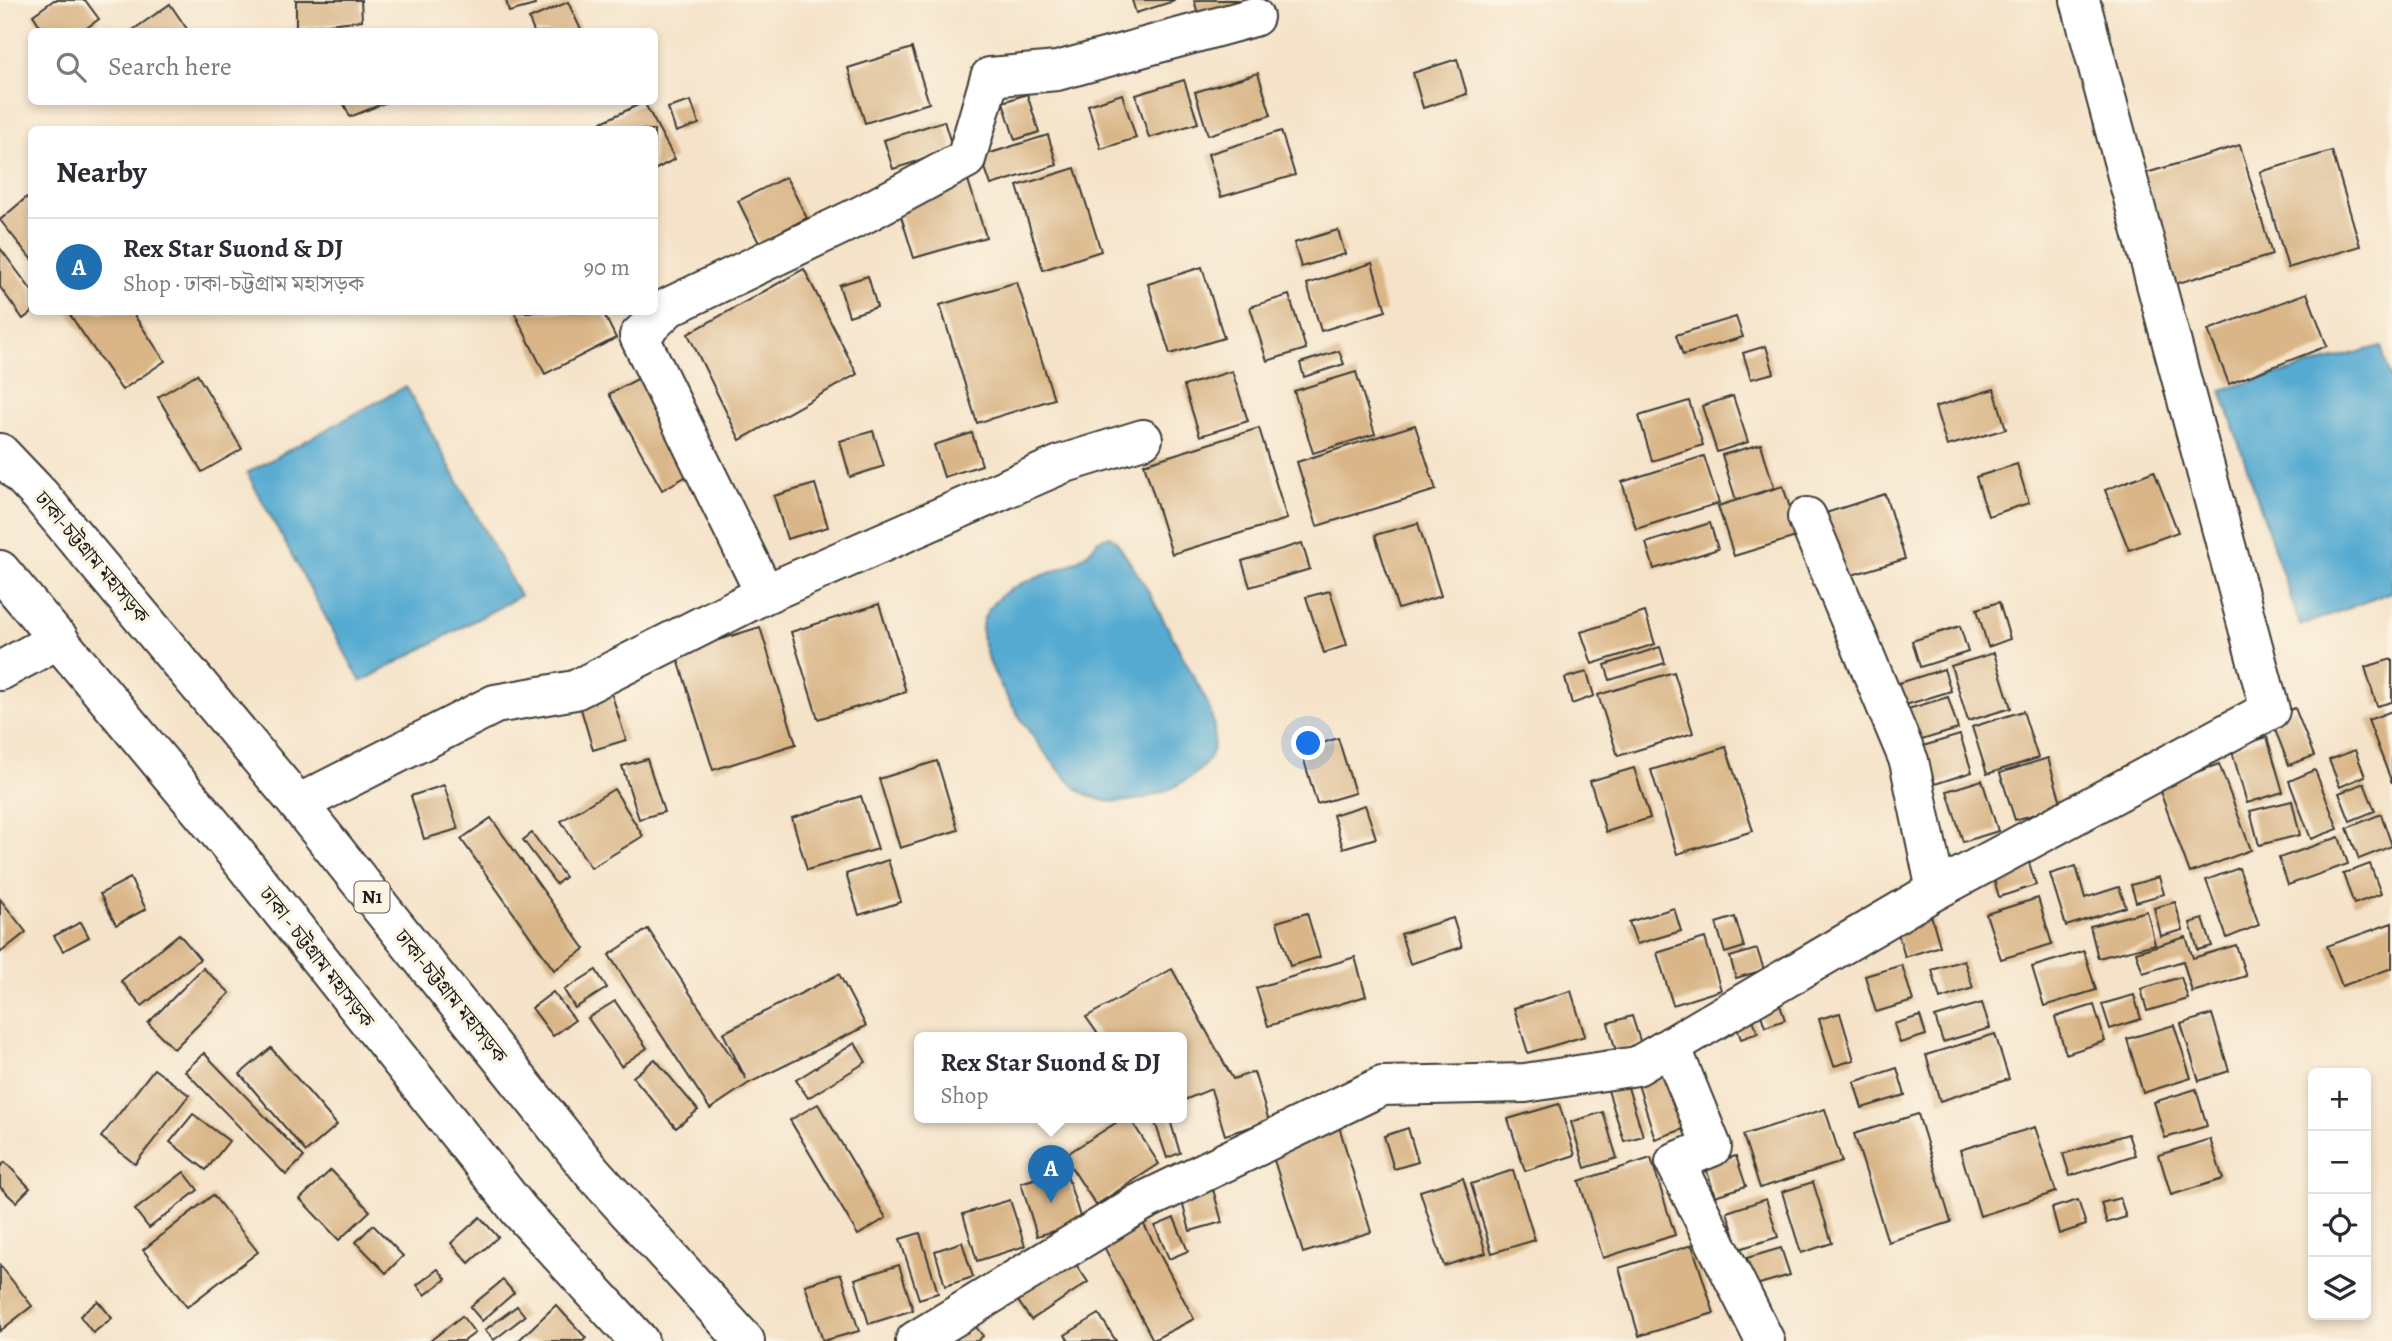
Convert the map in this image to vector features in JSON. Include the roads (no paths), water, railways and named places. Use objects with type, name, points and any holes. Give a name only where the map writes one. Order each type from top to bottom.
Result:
[{"type":"main road","points":[[915,1341],[1140,1203],[1382,1086],[1525,1083],[1637,1066],[1936,890],[2270,710],[2080,0]]},
{"type":"main road","points":[[765,594],[639,335],[669,307],[862,215],[966,159],[990,77],[1057,71],[1254,17]]},
{"type":"main road","points":[[298,804],[495,704],[575,690],[765,594],[1062,464],[1143,439]]},
{"type":"main road","name":"ঢাকা-চট্টগ্রাম মহাসড়ক","points":[[0,453],[40,495],[298,804],[593,1173],[745,1341]]},
{"type":"main road","points":[[1807,517],[1909,761],[1936,890]]},
{"type":"main road","name":"ঢাকা - চট্টগ্রাম মহাসড়ক","points":[[0,570],[225,840],[519,1210],[639,1341]]},
{"type":"main road","points":[[0,671],[59,639]]},
{"type":"main road","points":[[1671,1046],[1712,1147],[1675,1162],[1765,1341]]},
{"type":"water","points":[[2381,346],[2392,383],[2392,592],[2300,626],[2221,390]]},
{"type":"water","points":[[406,386],[520,596],[361,682],[247,473]]},
{"type":"water","points":[[1110,536],[1146,587],[1203,694],[1210,710],[1214,735],[1214,744],[1208,760],[1188,779],[1142,799],[1111,802],[1089,796],[1077,789],[1030,733],[999,682],[982,635],[984,618],[994,603],[1007,591],[1073,563],[1087,553],[1098,540]]},
{"type":"place","name":"Rex Star Suond & DJ","points":[[1051,1203]]}]
